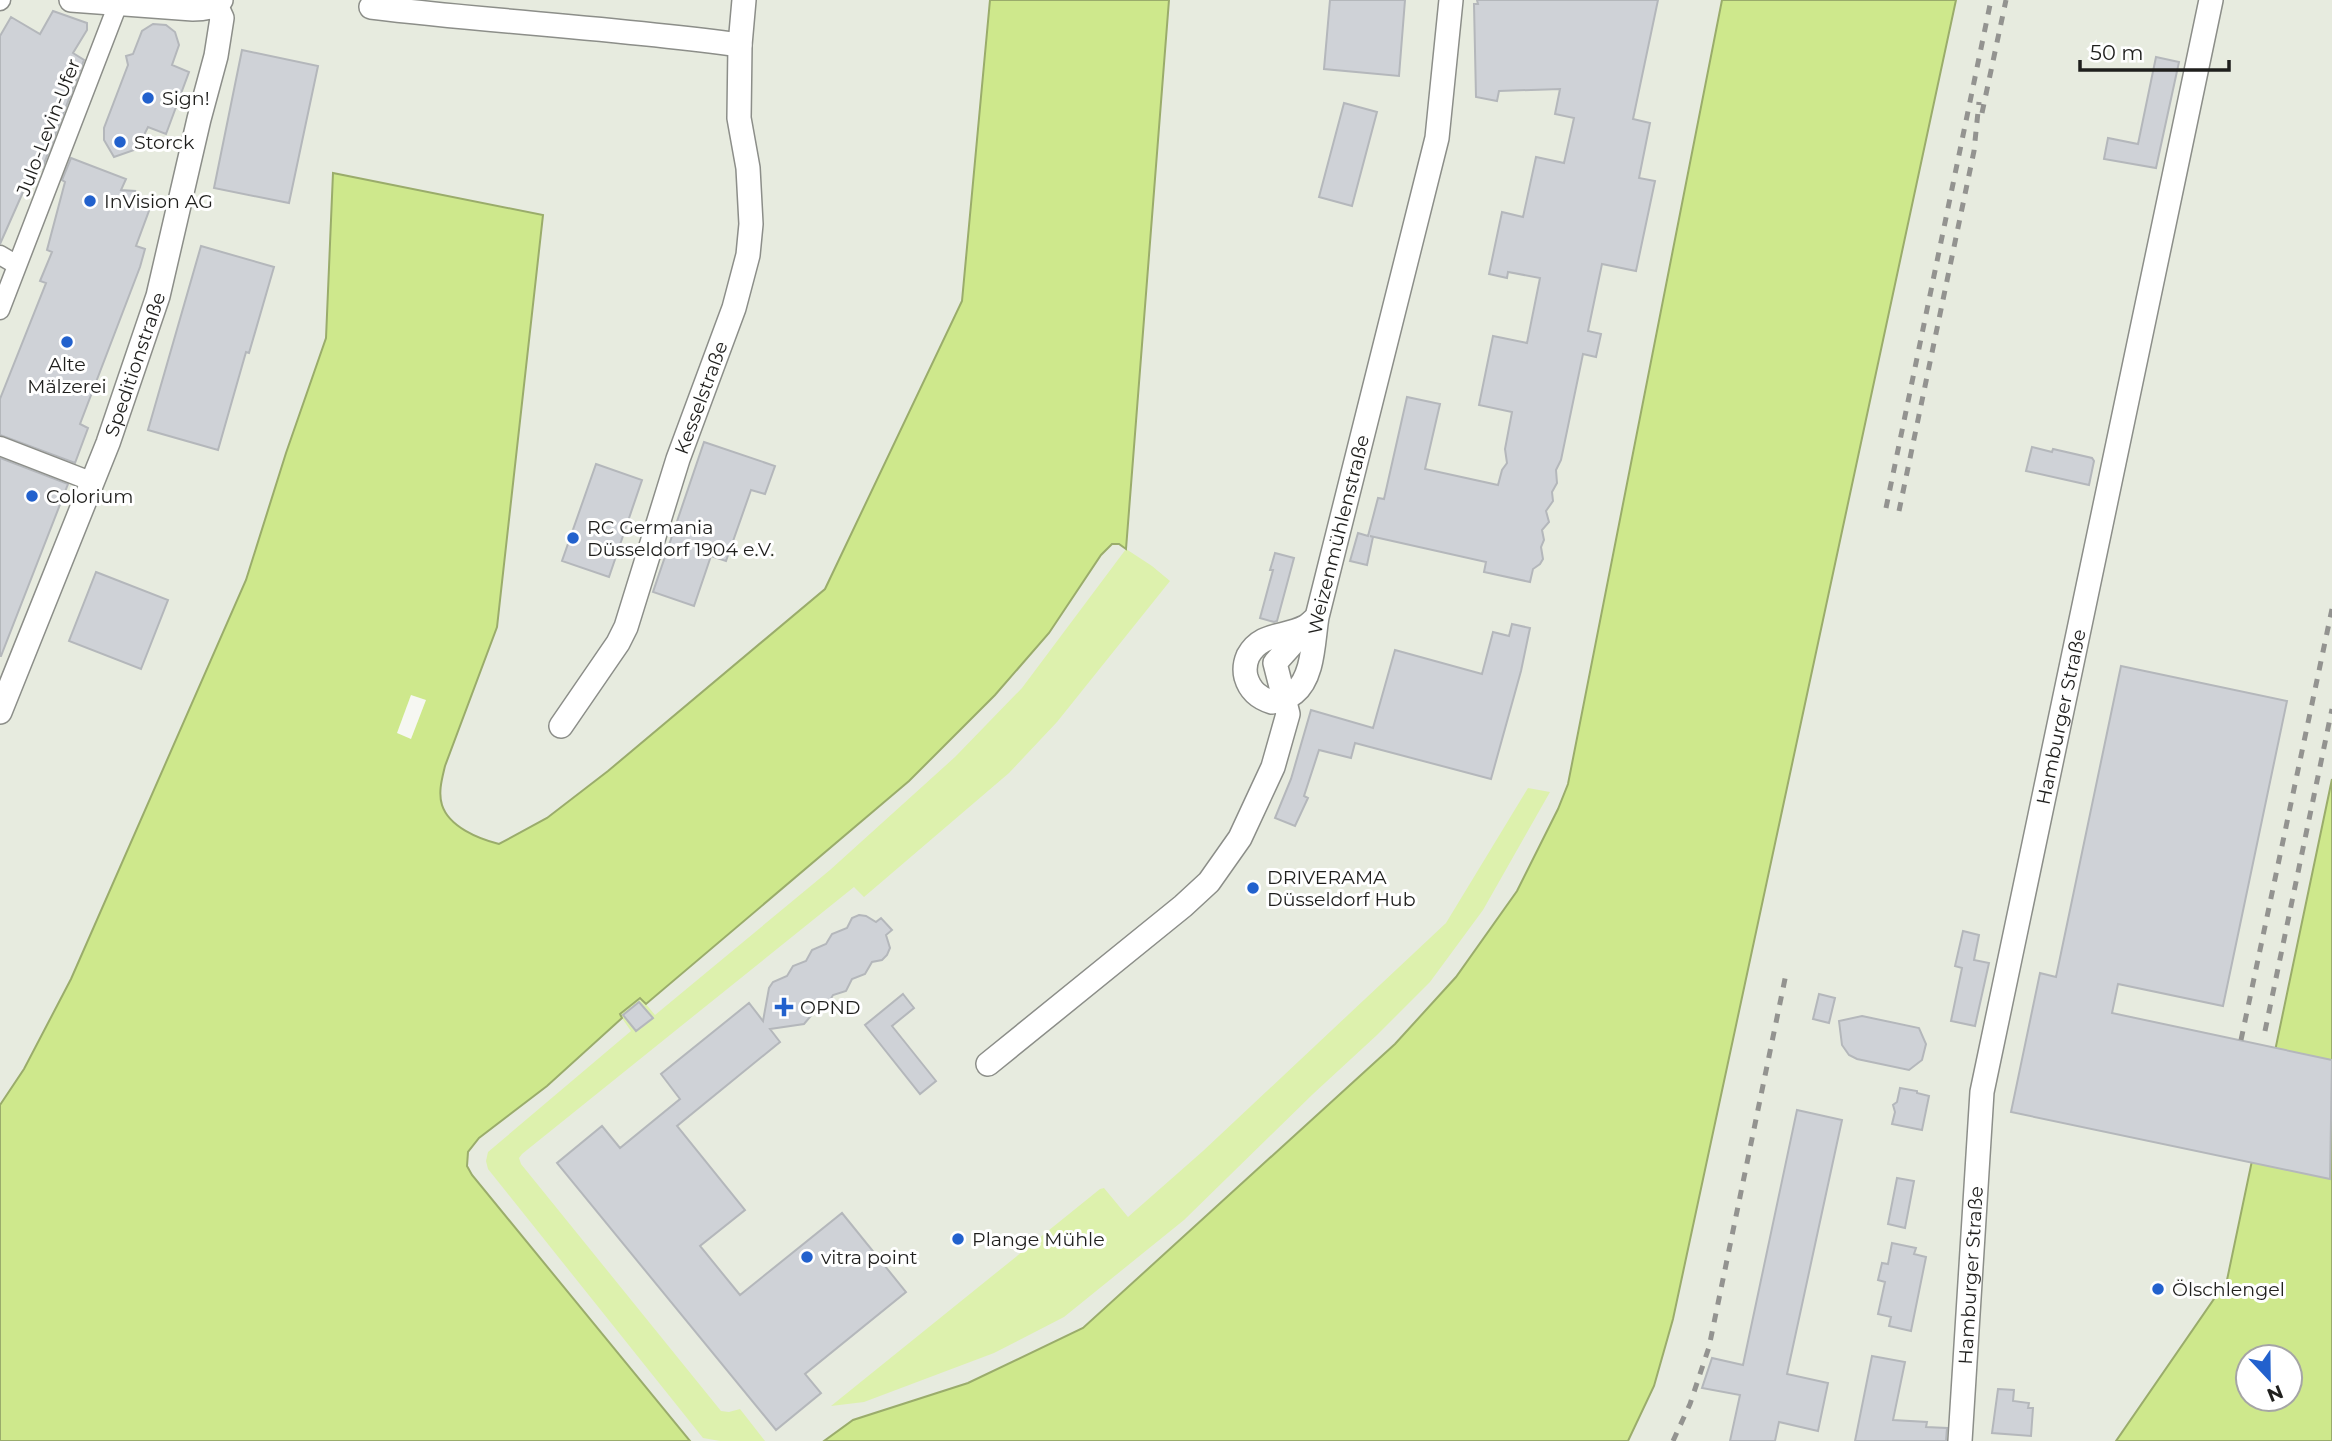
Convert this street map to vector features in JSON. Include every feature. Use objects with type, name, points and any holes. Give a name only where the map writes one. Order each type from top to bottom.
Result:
[{"type":"street","points":[[71,0],[193,9],[205,9],[219,2]]},
{"type":"street","name":"Kesselstraße","points":[[561,726],[626,627],[678,459],[734,307],[748,255],[751,224],[748,168],[739,118],[744,0]]},
{"type":"street","name":"Weizenmühlenstraße","points":[[988,1064],[1209,882],[1240,838],[1273,767],[1288,714],[1275,663],[1317,617],[1437,138],[1451,0]]},
{"type":"street","name":"Hamburger Straße","points":[[1960,1441],[1982,1092],[2211,0]]},
{"type":"street","name":"Speditionstraße","points":[[0,712],[93,482],[158,296],[216,56],[222,18],[219,2]]},
{"type":"street","name":"Julo-Levin-Ufer","points":[[0,310],[118,4]]},
{"type":"street","points":[[371,7],[740,45]]},
{"type":"street","points":[[0,255],[17,265]]},
{"type":"street","points":[[0,446],[93,482]]},
{"type":"street","points":[[1317,617],[1309,666],[1293,694],[1272,702],[1257,695],[1247,680],[1246,661],[1255,645],[1261,640],[1306,626],[1317,617]]},
{"type":"shaded area","points":[[0,0],[2332,0],[2332,1441],[272,1441],[0,1203]]},
{"type":"shaded area","points":[[990,0],[1169,0],[1126,549],[1119,544],[1112,544],[1101,555],[1049,633],[995,695],[909,781],[646,1004],[640,998],[620,1014],[622,1018],[547,1086],[479,1138],[468,1152],[467,1166],[472,1175],[690,1441],[0,1441],[0,1105],[24,1069],[71,979],[246,580],[326,338],[333,173],[543,215],[497,627],[445,766],[440,790],[442,805],[451,820],[474,835],[499,844],[547,818],[608,771],[825,589],[962,301]]},
{"type":"shaded area","points":[[1722,0],[1956,0],[1673,1319],[1654,1386],[1628,1441],[824,1441],[853,1420],[968,1383],[1083,1328],[1395,1044],[1456,977],[1517,891],[1568,784]]},
{"type":"shaded area","points":[[1126,549],[1170,581],[1057,722],[1009,773],[864,897],[854,887],[519,1158],[521,1164],[721,1411],[740,1409],[765,1441],[720,1441],[703,1438],[488,1169],[488,1152],[631,1031],[619,1014],[640,997],[655,1015],[830,870],[955,757],[1022,688]]},
{"type":"shaded area","points":[[2332,779],[2332,1441],[2116,1441],[2227,1280]]},
{"type":"shaded area","points":[[1528,788],[1550,792],[1483,910],[1430,982],[1184,1220],[1064,1317],[994,1353],[864,1402],[831,1406],[1100,1189],[1104,1188],[1128,1217],[1203,1151],[1446,923]]},
{"type":"pier","points":[[411,695],[426,700],[411,739],[397,733]]},
{"type":"building","points":[[1330,0],[1405,0],[1399,76],[1324,69]]},
{"type":"building","points":[[1477,0],[1658,0],[1633,119],[1650,123],[1639,178],[1655,181],[1636,271],[1602,264],[1588,331],[1601,334],[1596,357],[1583,354],[1561,460],[1556,470],[1557,483],[1552,492],[1553,501],[1546,511],[1549,522],[1542,530],[1543,559],[1533,569],[1530,582],[1484,572],[1486,562],[1370,536],[1373,537],[1367,565],[1350,561],[1358,533],[1368,536],[1378,498],[1384,499],[1407,397],[1440,404],[1425,469],[1498,485],[1507,463],[1505,449],[1512,412],[1479,405],[1493,336],[1527,343],[1540,278],[1508,272],[1507,278],[1489,274],[1502,212],[1523,217],[1536,157],[1564,163],[1574,118],[1555,114],[1560,89],[1499,91],[1497,101],[1476,97],[1474,4],[1478,4]]},
{"type":"building","points":[[53,11],[87,23],[87,30],[73,53],[84,60],[42,169],[35,165],[0,244],[0,36],[11,17],[40,34]]},
{"type":"building","name":"Sign!","points":[[153,24],[166,25],[175,32],[179,45],[172,65],[189,72],[166,134],[148,127],[137,149],[114,157],[104,140],[104,128],[128,65],[126,56],[133,54],[142,31]]},
{"type":"building","points":[[242,50],[318,66],[289,203],[214,188]]},
{"type":"building","points":[[2156,57],[2179,62],[2156,168],[2104,159],[2108,138],[2138,144]]},
{"type":"building","points":[[1344,103],[1377,112],[1352,206],[1319,197]]},
{"type":"building","name":"Alte Mälzerei","points":[[71,158],[126,179],[121,190],[135,191],[131,201],[150,208],[136,246],[145,249],[140,267],[80,424],[88,428],[75,463],[0,435],[0,399],[46,283],[40,281],[52,252],[47,250],[65,182],[62,180]]},
{"type":"building","points":[[201,246],[274,267],[218,450],[148,430]]},
{"type":"building","points":[[704,442],[775,466],[765,494],[751,490],[726,561],[711,556],[694,606],[653,592]]},
{"type":"building","points":[[2032,447],[2092,458],[2094,461],[2089,485],[2026,471]]},
{"type":"building","points":[[0,458],[68,484],[1,656],[0,656]]},
{"type":"building","points":[[596,464],[642,480],[609,577],[562,561]]},
{"type":"building","points":[[1275,553],[1294,558],[1277,621],[1274,622],[1260,618]]},
{"type":"building","points":[[96,572],[168,600],[141,669],[69,641]]},
{"type":"building","points":[[1512,624],[1530,628],[1491,779],[1355,743],[1351,758],[1319,750],[1304,796],[1308,798],[1295,826],[1275,818],[1291,779],[1311,710],[1373,728],[1395,650],[1482,674],[1493,632],[1509,636]]},
{"type":"building","points":[[2121,666],[2287,701],[2223,1006],[2118,984],[2112,1013],[2332,1060],[2330,1179],[2011,1112],[2040,973],[2056,977]]},
{"type":"building","points":[[859,915],[876,922],[881,918],[892,930],[886,935],[890,948],[887,955],[882,960],[872,962],[865,974],[852,979],[846,991],[833,995],[826,1007],[815,1011],[804,1024],[770,1029],[780,1042],[677,1126],[745,1210],[700,1246],[740,1295],[842,1213],[906,1292],[805,1374],[821,1393],[776,1430],[557,1163],[602,1126],[620,1148],[680,1099],[661,1074],[749,1003],[763,1021],[769,988],[773,982],[787,976],[793,966],[806,961],[812,950],[826,944],[832,934],[847,928],[852,918]]},
{"type":"building","points":[[1963,931],[1979,935],[1974,960],[1989,963],[1975,1026],[1951,1021],[1962,968],[1955,966]]},
{"type":"building","points":[[903,994],[914,1008],[892,1026],[936,1081],[920,1094],[865,1025]]},
{"type":"building","points":[[1819,994],[1835,998],[1829,1023],[1813,1019]]},
{"type":"building","points":[[639,1002],[653,1018],[636,1031],[623,1015]]},
{"type":"building","points":[[1862,1016],[1919,1028],[1926,1044],[1922,1060],[1909,1070],[1849,1055],[1842,1045],[1839,1021]]},
{"type":"building","points":[[1900,1088],[1929,1096],[1922,1130],[1892,1124],[1895,1112],[1893,1105],[1897,1102]]},
{"type":"building","points":[[1797,1110],[1842,1120],[1787,1374],[1828,1383],[1818,1431],[1779,1422],[1775,1441],[1730,1441],[1740,1395],[1702,1388],[1712,1358],[1743,1365]]},
{"type":"building","points":[[1897,1178],[1914,1181],[1905,1228],[1888,1224]]},
{"type":"building","points":[[1892,1243],[1916,1248],[1914,1254],[1926,1257],[1911,1331],[1889,1326],[1891,1317],[1878,1314],[1885,1282],[1878,1280],[1882,1263],[1888,1264]]},
{"type":"building","points":[[1872,1356],[1905,1362],[1893,1420],[1927,1422],[1926,1427],[1947,1428],[1946,1441],[1855,1441]]},
{"type":"building","points":[[1998,1389],[2014,1390],[2013,1401],[2029,1403],[2028,1408],[2033,1408],[2031,1436],[1992,1433]]},
{"type":"railway","points":[[1886,508],[1991,0]]},
{"type":"railway","points":[[1982,113],[2006,0]]},
{"type":"railway","points":[[1899,511],[1974,151],[1979,102]]},
{"type":"railway","points":[[2241,1040],[2332,609]]},
{"type":"railway","points":[[2265,1031],[2332,709]]},
{"type":"railway","points":[[1673,1441],[1690,1404],[1709,1347],[1786,974]]},
{"type":"place","name":"Sign!","points":[[148,98]]},
{"type":"place","name":"Storck","points":[[120,142]]},
{"type":"place","name":"InVision AG","points":[[90,201]]},
{"type":"place","name":"Alte Mälzerei","points":[[67,342]]},
{"type":"place","name":"Colorium","points":[[32,496]]},
{"type":"place","name":"RC Germania Düsseldorf 1904 e.V.","points":[[573,538]]},
{"type":"place","name":"DRIVERAMA Düsseldorf Hub","points":[[1253,888]]},
{"type":"place","name":"OPND","points":[[784,1007]]},
{"type":"place","name":"Plange Mühle","points":[[958,1239]]},
{"type":"place","name":"vitra point","points":[[807,1257]]},
{"type":"place","name":"Ölschlengel","points":[[2158,1289]]}]
